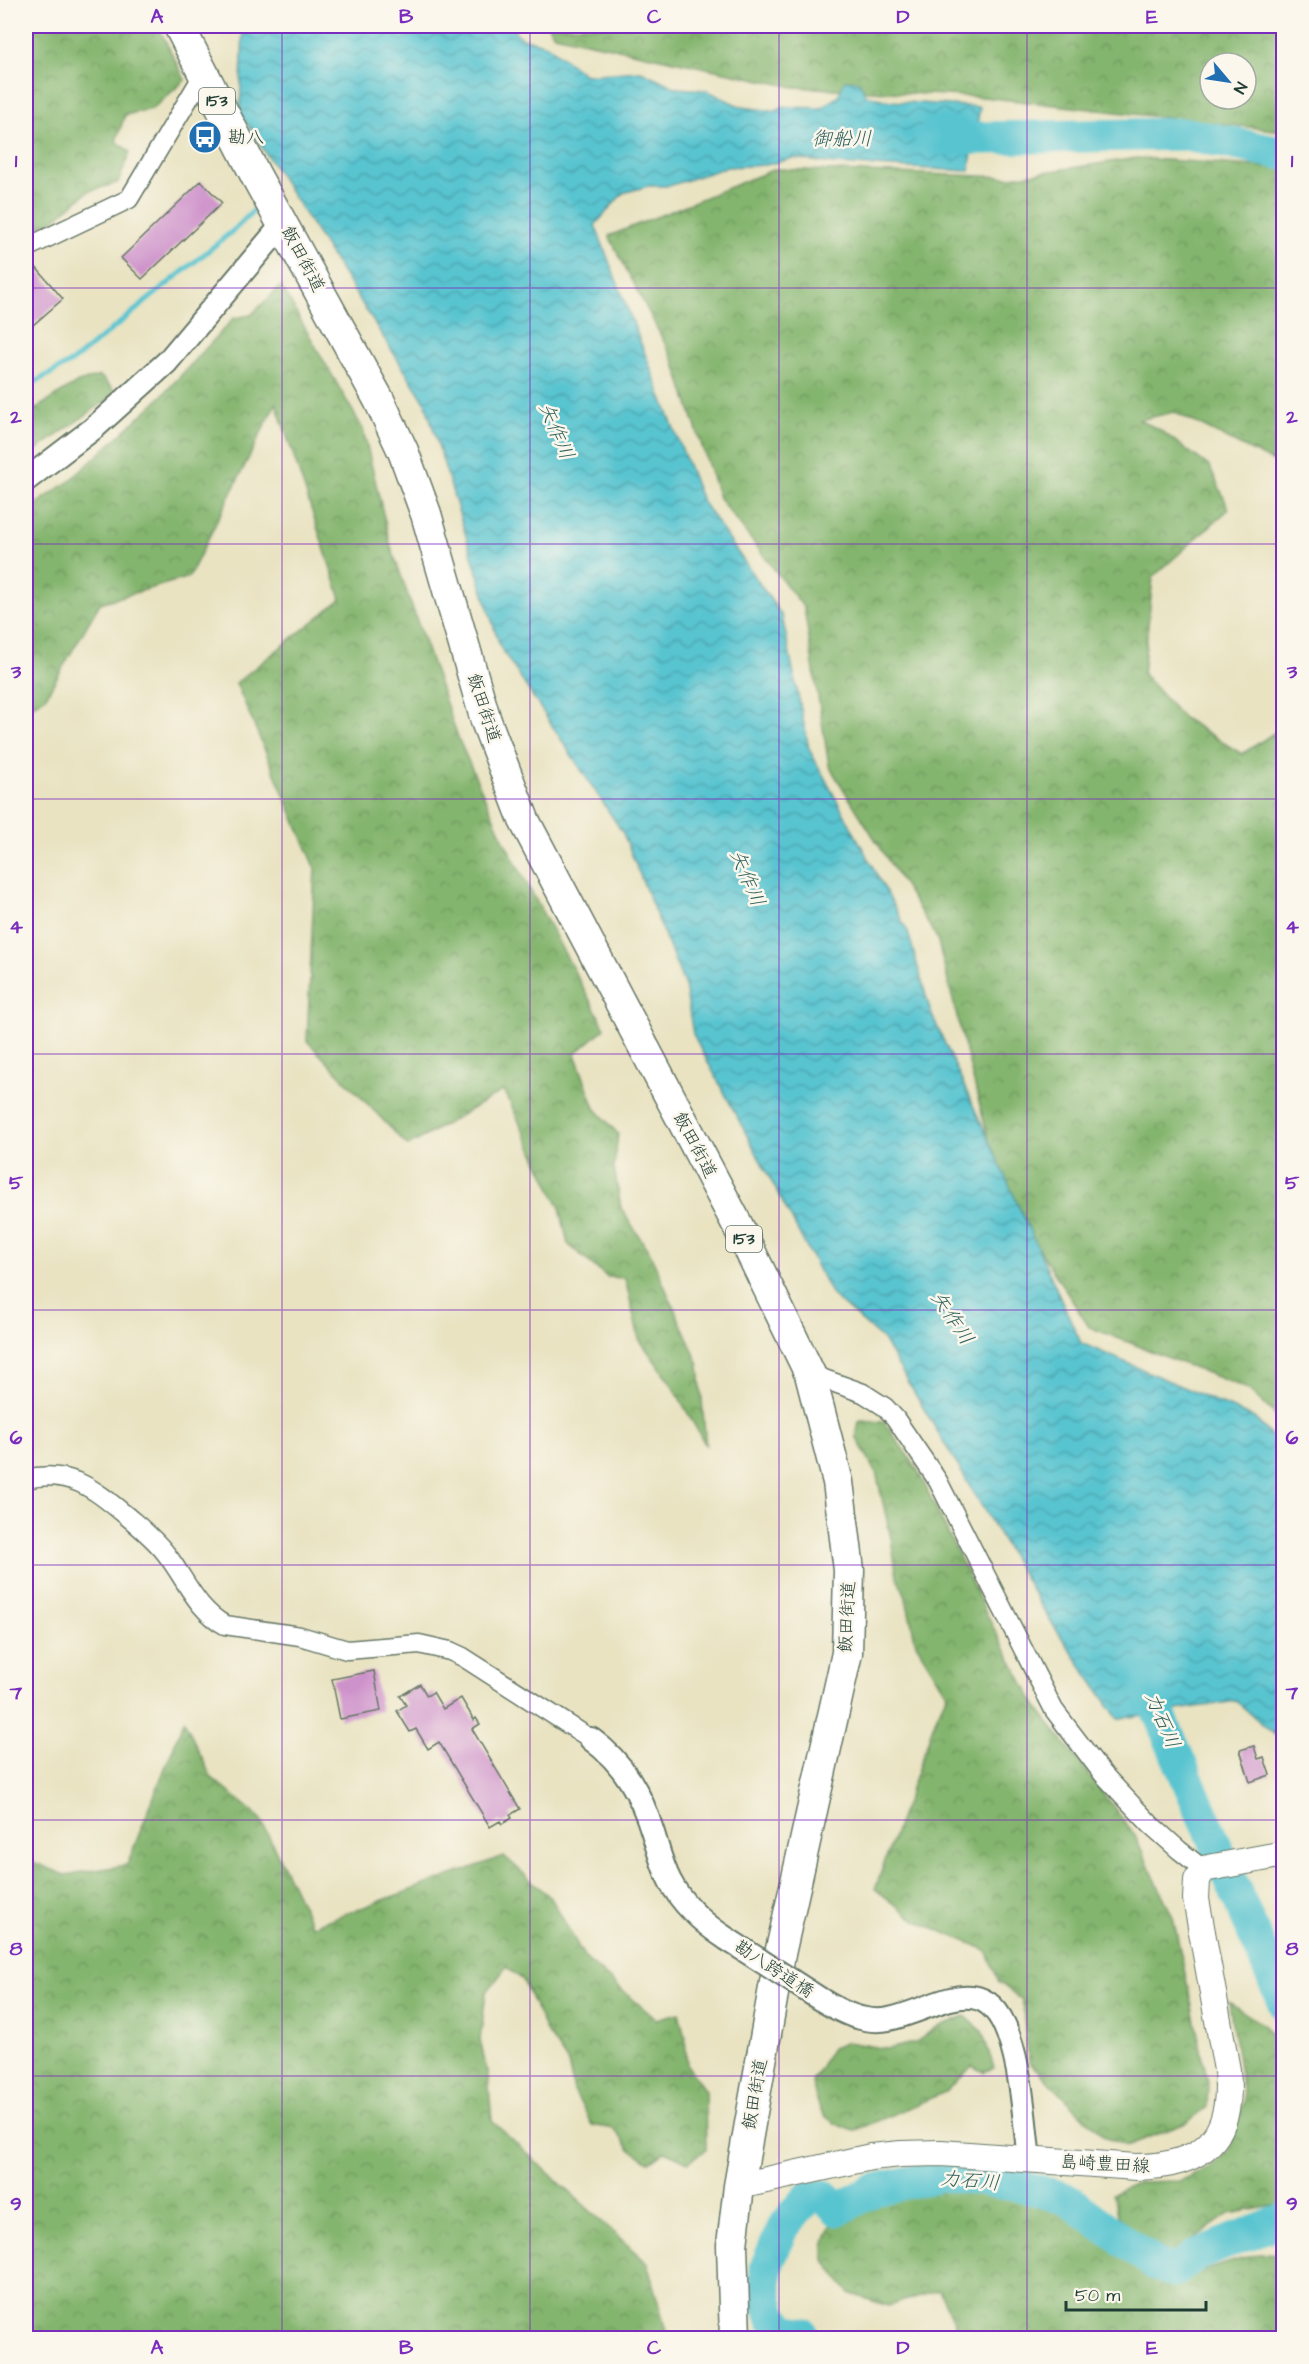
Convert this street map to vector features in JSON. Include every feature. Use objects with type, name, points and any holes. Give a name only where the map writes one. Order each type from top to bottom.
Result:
[{"type":"highway","name":"飯田街道","points":[[179,26],[256,176],[379,400],[403,451],[426,514],[486,721],[524,820],[737,1224],[810,1374],[839,1493],[849,1570],[847,1653],[780,1954],[739,2186],[732,2245],[735,2338]]},
{"type":"main road","points":[[1203,1869],[1281,1855]]},
{"type":"main road","name":"島崎豊田線","points":[[739,2186],[871,2157],[901,2154],[942,2153],[1158,2167],[1179,2163],[1195,2155],[1209,2144],[1221,2129],[1230,2094],[1196,1899],[1197,1880],[1203,1869]]},
{"type":"street","points":[[26,248],[129,199],[203,75]]},
{"type":"street","points":[[26,480],[94,428],[167,362],[280,218]]},
{"type":"street","points":[[810,1374],[862,1393],[885,1407],[895,1418],[938,1481],[1054,1710],[1102,1774],[1151,1825],[1203,1869]]},
{"type":"street","points":[[34,1472],[67,1478],[85,1485],[102,1496],[157,1543],[200,1604],[216,1621],[225,1626],[294,1635],[347,1650],[419,1644],[450,1651],[591,1739]]},
{"type":"street","name":"勘八跨道橋","points":[[591,1739],[610,1754],[630,1778],[643,1805],[663,1866],[677,1893],[704,1923],[727,1939],[848,2015],[875,2020],[889,2019],[938,2001],[965,1996],[978,1997],[988,2002],[1003,2022],[1017,2068],[1029,2160]]},
{"type":"green space","points":[[26,26],[158,26],[185,80],[152,109],[125,115],[116,141],[130,152],[118,183],[89,191],[52,221],[26,232]]},
{"type":"green space","points":[[548,26],[1283,26],[1283,131],[983,97],[794,87],[554,35]]},
{"type":"green space","points":[[1137,158],[1283,168],[1283,462],[1274,462],[1174,412],[1139,420],[1160,430],[1210,467],[1229,509],[1153,577],[1143,674],[1183,718],[1242,754],[1283,727],[1283,1422],[1248,1389],[1089,1327],[1002,1192],[937,938],[829,766],[804,608],[719,498],[674,361],[609,236],[775,169],[1011,177]]},
{"type":"green space","points":[[281,286],[363,429],[391,547],[459,740],[505,843],[605,1028],[575,1054],[595,1108],[618,1134],[614,1168],[621,1208],[651,1255],[699,1365],[706,1446],[672,1385],[639,1339],[625,1278],[607,1277],[568,1244],[560,1208],[504,1090],[408,1146],[307,1041],[315,867],[236,683],[341,599],[276,403],[189,577],[100,603],[45,698],[26,709],[26,511],[71,480],[159,399],[234,318],[251,315]]},
{"type":"green space","points":[[100,376],[117,393],[26,457],[26,415],[78,382]]},
{"type":"green space","points":[[859,1421],[884,1422],[917,1469],[993,1627],[1035,1704],[1134,1834],[1173,1917],[1208,2082],[1207,2107],[1186,2123],[1126,2146],[1104,2137],[1029,2062],[1022,2000],[999,1982],[986,1950],[917,1921],[875,1889],[937,1715],[947,1694],[916,1644],[905,1594],[897,1577],[876,1472],[856,1437]]},
{"type":"green space","points":[[184,1720],[211,1777],[260,1818],[312,1926],[504,1856],[551,1898],[585,1958],[656,2019],[679,2013],[685,2037],[687,2065],[705,2091],[706,2150],[688,2162],[665,2151],[649,2162],[631,2150],[614,2129],[592,2125],[574,2091],[568,2063],[546,2031],[523,1980],[506,1967],[486,1993],[480,2040],[488,2076],[492,2121],[647,2263],[668,2338],[26,2338],[26,1859],[65,1875],[127,1865]]},
{"type":"green space","points":[[1229,2002],[1266,2027],[1283,2057],[1283,2202],[1278,2205],[1229,2214],[1172,2254],[1150,2243],[1119,2217],[1112,2194],[1139,2182],[1179,2181],[1212,2166],[1229,2149],[1244,2101]]},
{"type":"green space","points":[[965,2016],[982,2031],[994,2068],[983,2072],[972,2066],[945,2092],[854,2131],[829,2119],[820,2108],[812,2081],[832,2048],[847,2042],[887,2049],[915,2043],[935,2028]]},
{"type":"green space","points":[[945,2189],[1006,2192],[1053,2210],[1097,2234],[1147,2273],[1171,2281],[1260,2253],[1283,2254],[1283,2338],[966,2338],[959,2332],[939,2290],[888,2306],[849,2293],[824,2260],[824,2245],[833,2221],[885,2198]]},
{"type":"water","name":"矢作川","points":[[243,26],[509,26],[522,38],[547,45],[585,75],[641,71],[677,88],[706,90],[741,107],[775,111],[785,107],[822,108],[838,96],[845,80],[859,81],[866,95],[889,101],[980,107],[969,171],[834,164],[793,158],[766,165],[727,167],[669,186],[648,186],[623,193],[595,225],[702,501],[782,616],[809,749],[908,932],[931,1013],[1081,1343],[1254,1418],[1283,1448],[1283,1742],[1236,1701],[1118,1719],[1049,1619],[883,1340],[832,1295],[693,1034],[685,986],[623,833],[500,647],[425,402],[240,113]]},
{"type":"building","points":[[201,181],[222,203],[142,279],[121,258]]},
{"type":"building","points":[[34,265],[63,299],[26,331],[26,272]]},
{"type":"building","points":[[374,1671],[381,1711],[340,1719],[332,1679]]},
{"type":"building","points":[[420,1684],[427,1696],[433,1692],[443,1709],[461,1698],[474,1720],[476,1718],[480,1724],[472,1729],[520,1809],[510,1815],[512,1818],[490,1827],[439,1742],[428,1749],[416,1729],[410,1732],[397,1711],[406,1705],[400,1696]]},
{"type":"building","points":[[1254,1746],[1258,1759],[1264,1757],[1270,1775],[1250,1782],[1240,1750]]},
{"type":"waterway","name":"御船川","points":[[931,139],[1187,134],[1284,154]]},
{"type":"waterway","points":[[26,387],[73,361],[235,229],[260,204]]},
{"type":"waterway","name":"力石川","points":[[1141,1672],[1284,2004]]},
{"type":"waterway","name":"力石川","points":[[803,2338],[802,2333],[785,2331],[772,2317],[766,2297],[766,2267],[784,2226],[809,2197],[823,2196],[838,2210],[874,2190],[943,2175],[1022,2186],[1067,2199],[1154,2263],[1173,2272],[1197,2255],[1284,2219]]},
{"type":"place","name":"勘八","points":[[205,137]]}]
